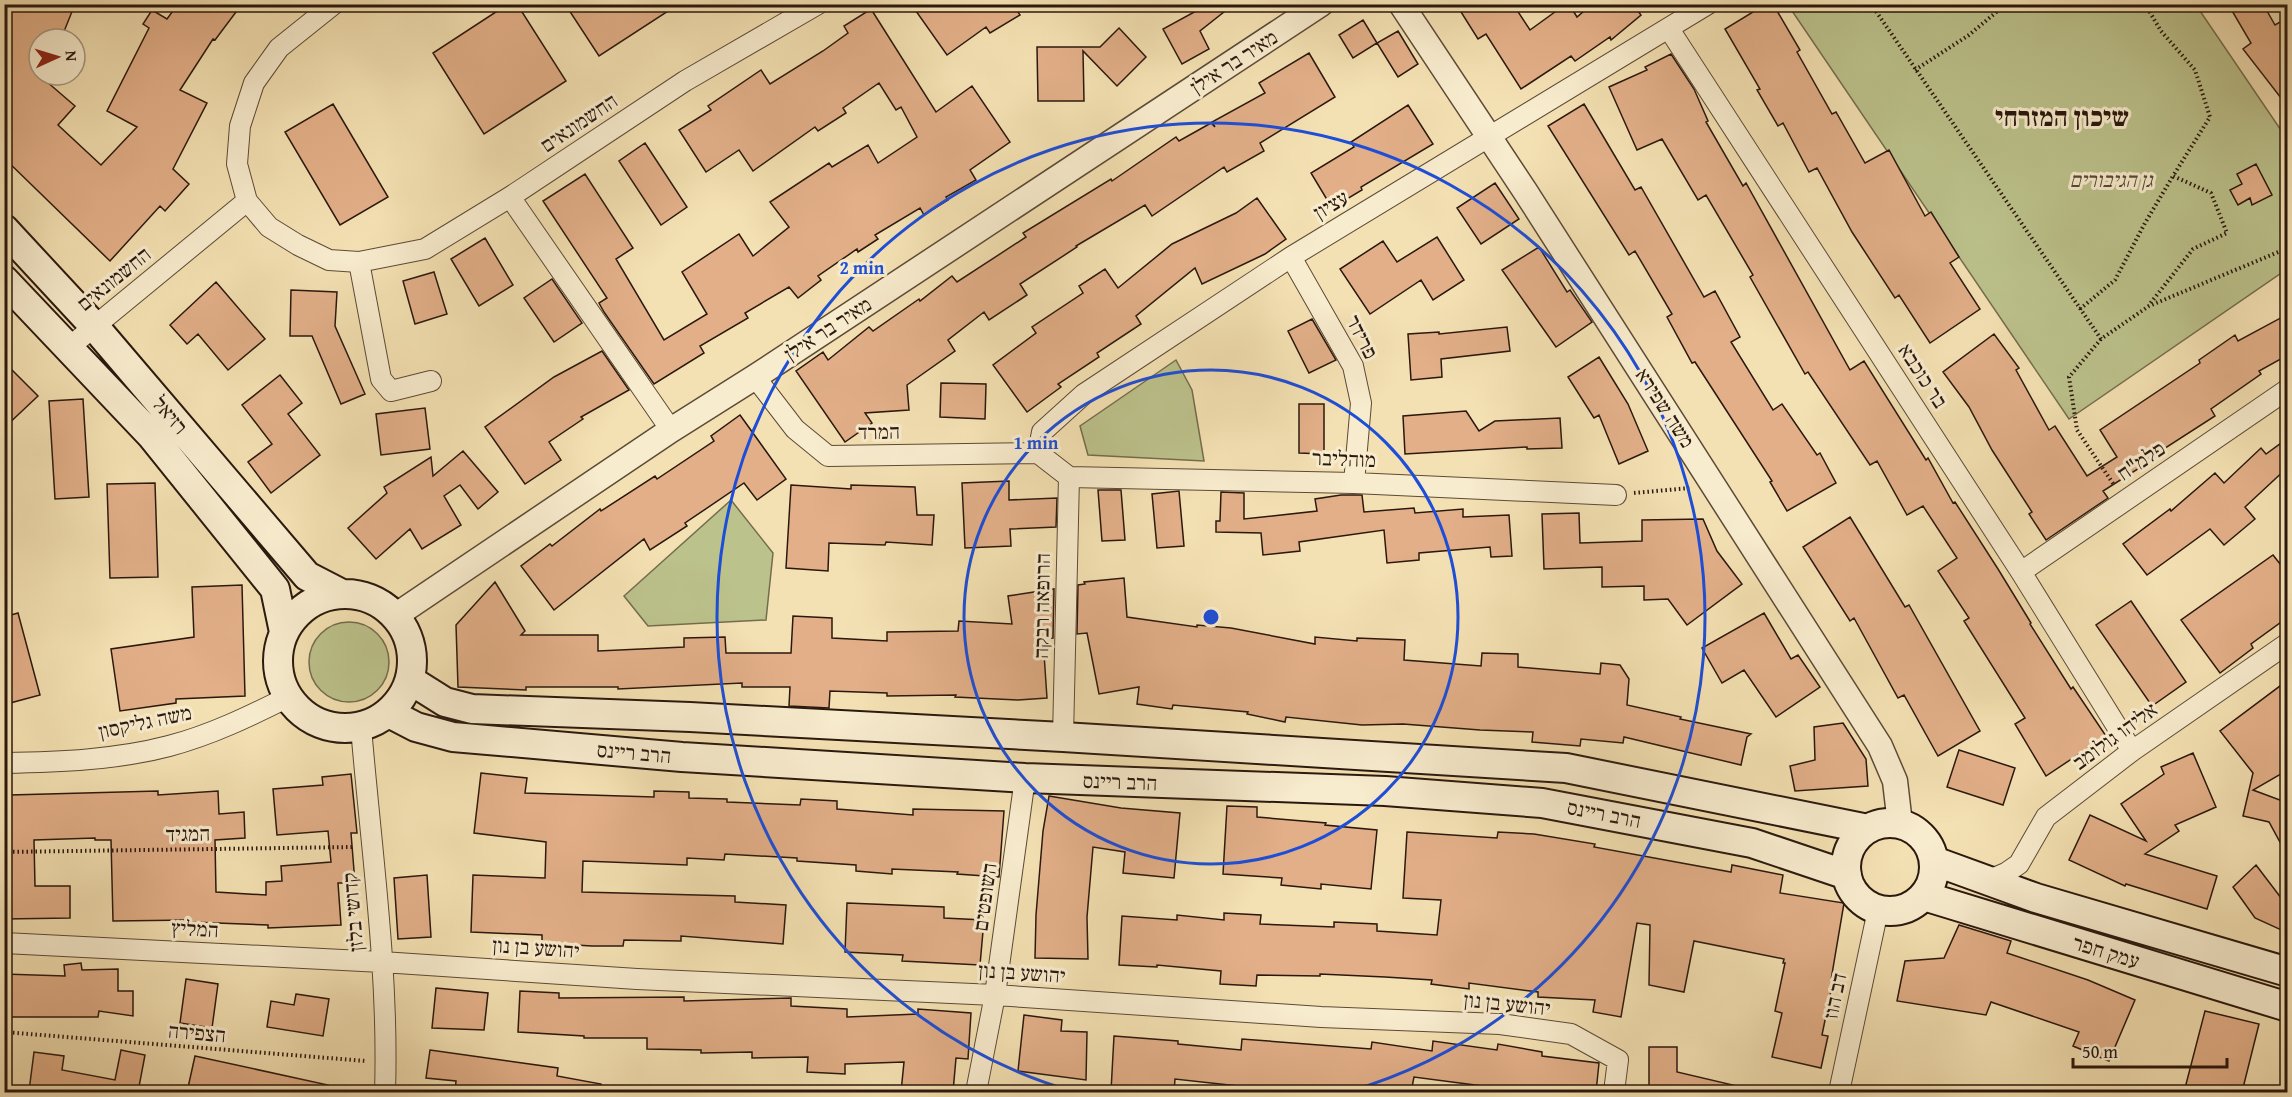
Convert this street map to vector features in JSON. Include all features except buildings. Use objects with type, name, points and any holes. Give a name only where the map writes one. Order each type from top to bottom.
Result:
[{"type":"main road","name":"רזיאל","points":[[4,229],[94,326],[307,576],[340,593]]},
{"type":"main road","name":"רזיאל","points":[[4,280],[151,435],[275,588],[284,632]]},
{"type":"main road","points":[[340,593],[361,595],[379,603],[395,616],[408,635],[413,657],[410,680],[402,698],[389,713],[376,722],[361,727],[340,729],[320,724],[302,713],[288,697],[279,676],[278,654],[284,632],[294,617],[307,605],[323,597],[340,593]]},
{"type":"main road","name":"הרב ריינס","points":[[410,680],[445,702],[472,709],[690,717],[1063,737],[1566,768],[1868,829]]},
{"type":"main road","name":"הרב ריינס","points":[[389,713],[416,727],[453,737],[682,757],[1025,778],[1384,791],[1542,803],[1752,843],[1847,875]]},
{"type":"main road","points":[[1885,823],[1900,824],[1914,830],[1929,847],[1934,861],[1932,883],[1924,896],[1909,907],[1894,911],[1878,910],[1862,901],[1852,889],[1847,875],[1849,852],[1856,839],[1868,829],[1885,823]]},
{"type":"main road","name":"עמק חפר","points":[[1934,861],[2036,898],[2288,972]]},
{"type":"main road","name":"עמק חפר","points":[[1924,896],[2288,1007]]},
{"type":"street","name":"החשמונאים","points":[[334,4],[279,48],[254,83],[240,126],[237,164],[247,201],[269,227],[329,260],[359,262],[425,249],[510,197],[685,81],[818,4]]},
{"type":"street","name":"מאיר בר אילן","points":[[395,616],[671,430],[1321,4]]},
{"type":"street","name":"משה שפירא","points":[[1401,4],[1525,191],[1881,746],[1895,781],[1900,824]]},
{"type":"street","name":"עציון","points":[[1038,453],[1042,432],[1084,394],[1291,257],[1708,4]]},
{"type":"street","name":"בר כוכבא","points":[[1669,29],[2021,573],[2132,751]]},
{"type":"street","points":[[510,197],[671,430]]},
{"type":"street","name":"החשמונאים","points":[[67,349],[247,201]]},
{"type":"street","name":"פרידר","points":[[1291,257],[1353,366],[1361,403],[1354,483]]},
{"type":"street","points":[[359,262],[381,379],[391,391],[432,381]]},
{"type":"street","name":"המרד","points":[[755,377],[795,429],[828,456],[1038,453]]},
{"type":"street","name":"פלמ\"ח","points":[[2021,573],[2288,390]]},
{"type":"street","points":[[1038,453],[1069,477]]},
{"type":"street","name":"מוהליבר","points":[[1069,477],[1354,483],[1616,495]]},
{"type":"street","name":"הרופאה רבקה","points":[[1063,737],[1069,477]]},
{"type":"street","name":"אליהו גולומב","points":[[1987,881],[2006,873],[2019,864],[2046,817],[2132,751],[2288,643]]},
{"type":"street","name":"משה גליקסון","points":[[4,764],[66,761],[169,746],[237,722],[288,697]]},
{"type":"street","name":"קדושי בלזן","points":[[361,727],[382,963],[385,1092]]},
{"type":"street","name":"השופטים","points":[[976,1092],[995,994],[1025,778]]},
{"type":"street","name":"דב הוז","points":[[1839,1092],[1878,910]]},
{"type":"street","name":"המליץ","points":[[4,943],[382,963]]},
{"type":"street","name":"יהושע בן נון","points":[[382,963],[625,978],[995,994],[1321,1017],[1500,1024],[1571,1034],[1618,1060],[1614,1092]]},
{"type":"path","points":[[1871,4],[2101,339]]},
{"type":"path","points":[[1915,70],[1970,35],[2006,4]]},
{"type":"path","points":[[2080,309],[2115,280],[2173,176],[2210,117],[2195,70],[2161,31],[2145,4]]},
{"type":"path","points":[[2149,306],[2193,249],[2227,233],[2211,193],[2173,176]]},
{"type":"path","points":[[2125,501],[2077,430],[2068,376],[2101,339],[2149,306],[2288,248]]},
{"type":"path","points":[[1616,495],[1714,485]]},
{"type":"path","name":"המגיד","points":[[4,852],[371,847]]},
{"type":"path","name":"הצפירה","points":[[4,1032],[386,1063]]},
{"type":"green space","name":"גן הגיבורים","points":[[1788,5],[2196,5],[2287,139],[2287,269],[2069,419]]},
{"type":"green space","points":[[1176,360],[1192,390],[1204,461],[1088,455],[1080,426]]},
{"type":"green space","points":[[731,500],[773,553],[766,620],[648,626],[624,596]]},
{"type":"green space","points":[[349,622],[364,625],[377,634],[386,647],[389,662],[386,677],[377,690],[364,699],[349,702],[334,699],[321,690],[312,677],[309,662],[312,647],[321,634],[334,625]]},
{"type":"district","name":"שיכון המזרחי","points":[[2062,117]]}]
